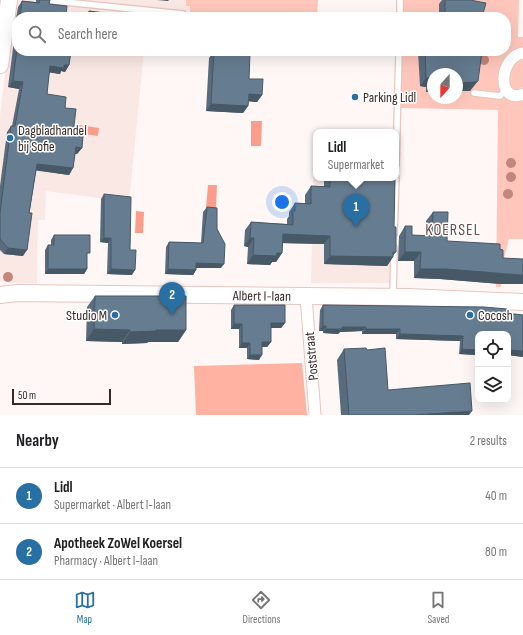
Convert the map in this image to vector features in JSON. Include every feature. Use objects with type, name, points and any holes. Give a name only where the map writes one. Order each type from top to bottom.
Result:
[{"type":"street","points":[[0,65],[9,0]]},
{"type":"street","points":[[523,53],[512,58],[506,66],[503,77],[506,90],[510,94],[523,94]]},
{"type":"street","name":"Albert I-laan","points":[[0,295],[25,293],[393,297],[523,302]]},
{"type":"street","name":"Poststraat","points":[[306,296],[315,415]]},
{"type":"lane","points":[[45,0],[163,12]]},
{"type":"lane","points":[[400,0],[400,12]]},
{"type":"lane","points":[[397,129],[399,56]]},
{"type":"lane","points":[[474,93],[500,96],[506,90]]},
{"type":"lane","points":[[393,297],[396,181]]},
{"type":"shaded area","points":[[14,0],[186,0],[186,6],[190,6],[190,12],[13,12]]},
{"type":"shaded area","points":[[186,0],[318,0],[317,12],[190,12],[190,6],[186,6]]},
{"type":"shaded area","points":[[402,0],[519,0],[518,37],[523,37],[523,48],[511,52],[511,12],[402,12]]},
{"type":"shaded area","points":[[12,17],[12,56],[144,56],[129,202],[46,191],[45,220],[38,220],[37,283],[13,283],[0,281],[0,116]]},
{"type":"shaded area","points":[[401,56],[507,56],[502,62],[499,73],[500,89],[507,100],[523,100],[523,239],[509,239],[502,267],[501,287],[496,287],[498,110],[400,108]]},
{"type":"shaded area","points":[[523,58],[523,87],[515,90],[510,85],[509,81],[510,69],[514,63]]},
{"type":"shaded area","points":[[251,121],[262,121],[261,146],[251,146]]},
{"type":"shaded area","points":[[79,125],[99,128],[98,136],[78,133]]},
{"type":"shaded area","points":[[313,181],[393,181],[391,283],[311,283]]},
{"type":"shaded area","points":[[208,185],[217,185],[216,208],[206,208]]},
{"type":"shaded area","points":[[136,211],[144,212],[143,233],[135,233]]},
{"type":"shaded area","points":[[302,363],[307,415],[196,415],[194,366]]},
{"type":"building","points":[[40,0],[50,0],[49,4],[67,6],[66,12],[21,12],[22,1],[39,3]]},
{"type":"building","points":[[445,0],[470,0],[486,3],[483,12],[445,12]]},
{"type":"building","points":[[16,56],[70,56],[69,65],[64,65],[64,68],[50,66],[47,94],[66,97],[65,108],[76,109],[73,134],[83,136],[82,148],[76,147],[73,168],[37,164],[29,213],[32,213],[27,250],[8,248],[0,239],[0,213],[11,126],[15,126],[23,82],[13,81]]},
{"type":"building","points":[[214,56],[250,56],[249,79],[263,79],[262,95],[249,94],[248,106],[211,104]]},
{"type":"building","points":[[425,56],[481,56],[478,81],[476,82],[463,83],[463,68],[427,68],[427,78]]},
{"type":"building","points":[[330,181],[395,181],[394,227],[396,227],[396,252],[393,252],[393,257],[330,256],[330,236],[283,234],[282,253],[277,253],[276,256],[253,255],[254,238],[250,238],[251,222],[293,225],[293,211],[295,211],[295,203],[311,204],[311,186],[330,187]]},
{"type":"building","points":[[104,194],[131,197],[130,250],[136,250],[135,270],[111,269],[111,238],[104,238]]},
{"type":"building","points":[[207,207],[217,208],[217,229],[225,244],[224,264],[196,263],[196,270],[168,269],[169,242],[203,243]]},
{"type":"building","points":[[433,212],[448,212],[447,241],[500,244],[500,249],[503,250],[503,258],[523,259],[523,275],[447,269],[420,269],[421,252],[405,252],[405,226],[412,226],[412,235],[432,236]]},
{"type":"building","points":[[54,235],[90,235],[90,253],[87,253],[87,269],[48,269],[48,245],[54,245]]},
{"type":"building","points":[[95,296],[186,296],[186,330],[130,332],[130,330],[94,329]]},
{"type":"building","points":[[234,305],[285,305],[285,323],[271,323],[271,342],[262,342],[262,355],[250,355],[250,343],[242,343],[242,324],[234,324]]},
{"type":"building","points":[[323,305],[484,307],[507,309],[506,313],[523,315],[523,351],[511,350],[511,331],[475,331],[475,350],[462,349],[463,336],[400,334],[400,329],[366,329],[366,327],[326,329],[326,326],[323,326]]},
{"type":"building","points":[[366,348],[367,350],[385,348],[388,390],[470,383],[472,411],[414,415],[349,415],[344,349]]},
{"type":"place","name":"Parking Lidl","points":[[355,97]]},
{"type":"place","name":"Dagbladhandel bij Sofie","points":[[10,138]]},
{"type":"place","name":"Lidl","points":[[356,227]]},
{"type":"place","name":"Studio M","points":[[115,315]]},
{"type":"place","name":"Apotheek ZoWel Koersel","points":[[172,315]]},
{"type":"place","name":"Cocosh","points":[[470,315]]},
{"type":"district","name":"KOERSEL","points":[[453,229]]}]
